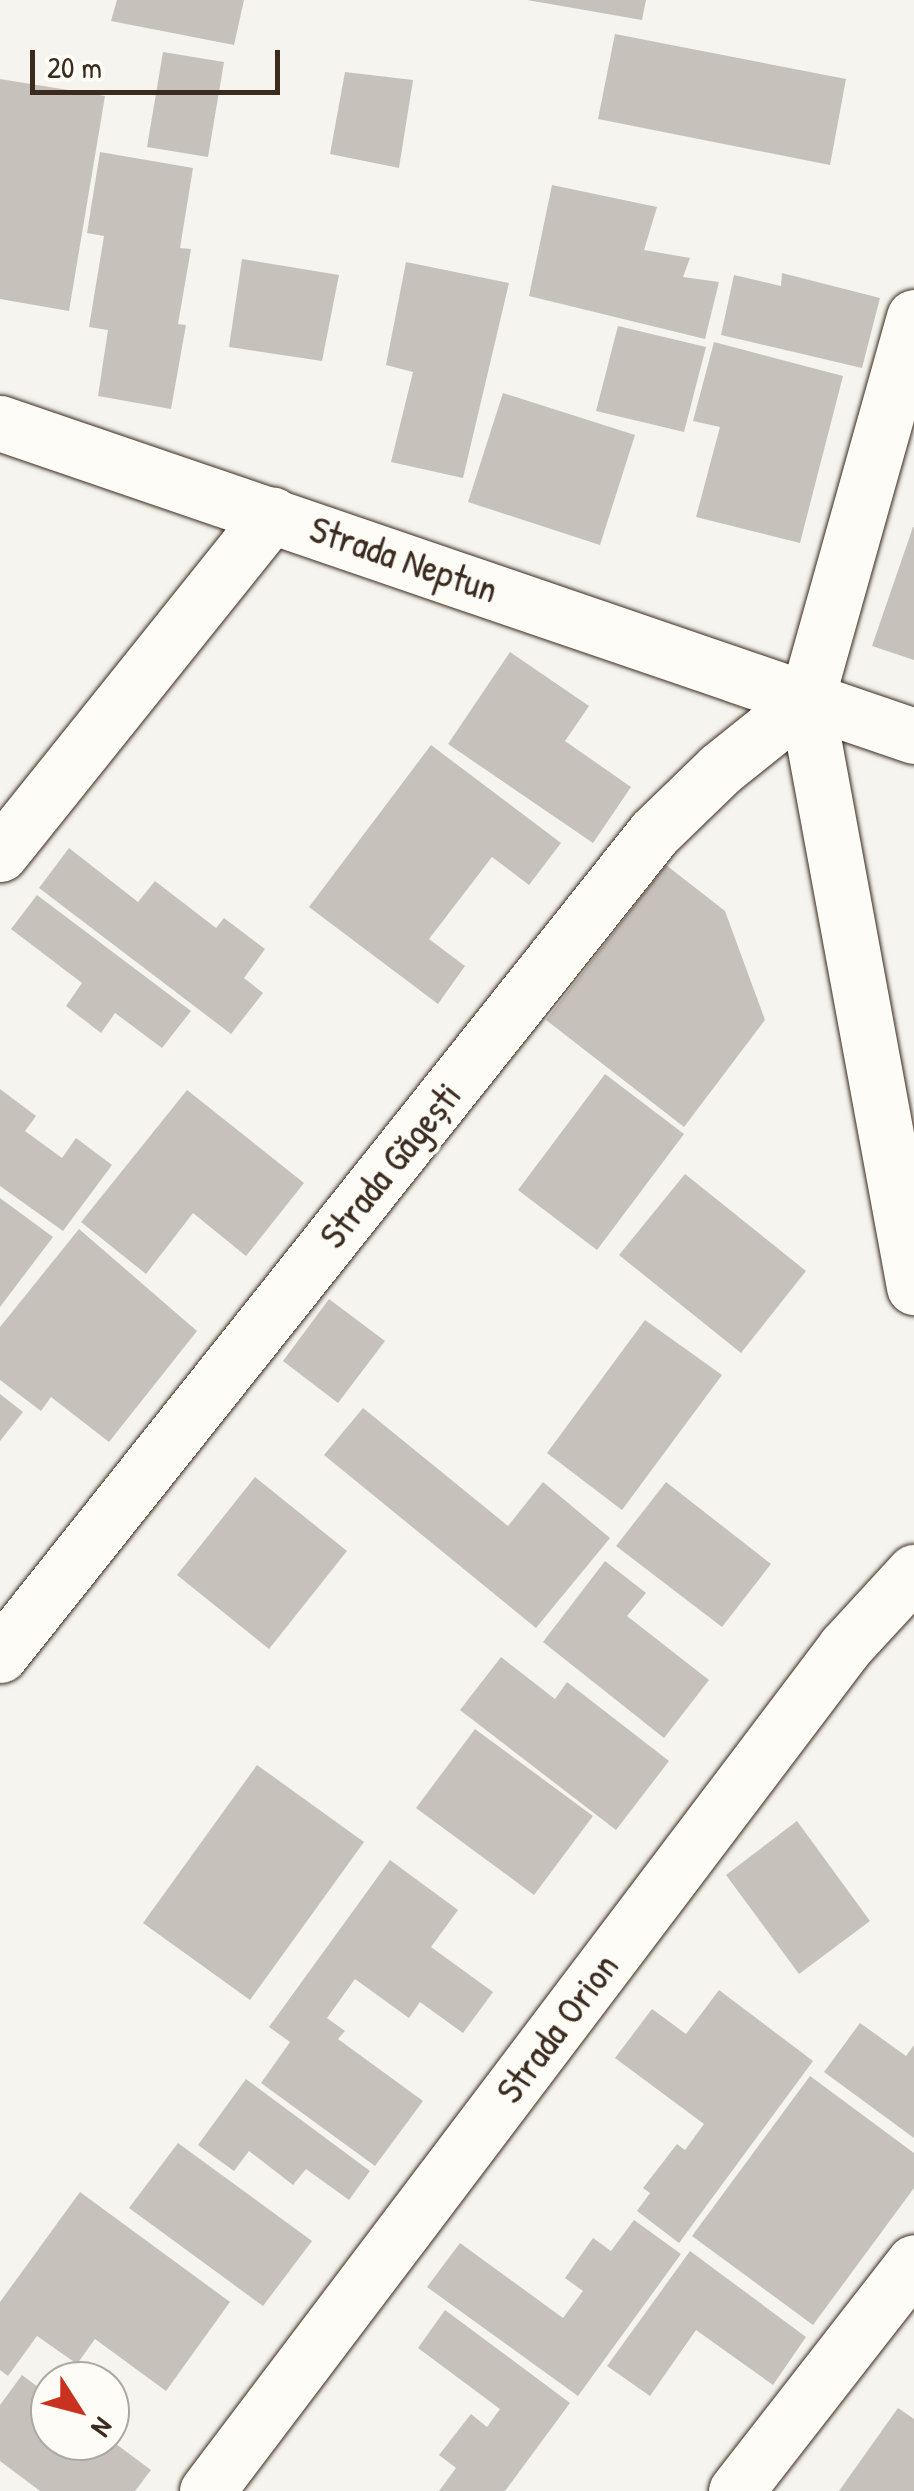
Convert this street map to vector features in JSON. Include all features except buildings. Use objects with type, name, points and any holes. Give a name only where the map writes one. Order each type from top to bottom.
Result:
[{"type":"street","points":[[914,317],[806,700],[914,1287]]},
{"type":"street","name":"Strada Neptun","points":[[0,423],[914,736]]},
{"type":"street","points":[[0,854],[272,514]]},
{"type":"street","name":"Strada Găgești","points":[[0,1655],[654,833],[720,769],[806,700]]},
{"type":"street","name":"Strada Orion","points":[[207,2491],[845,1647],[914,1572]]},
{"type":"street","points":[[736,2491],[914,2262]]}]
